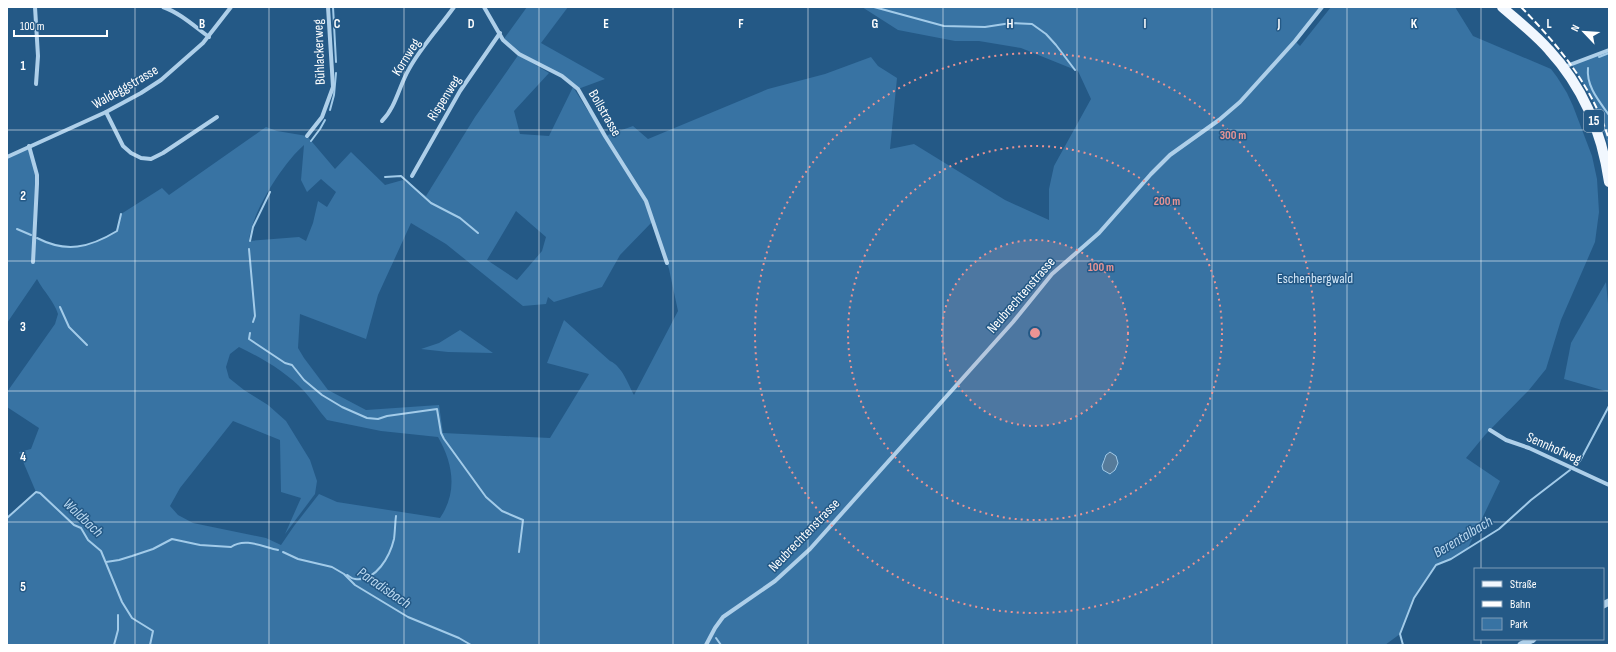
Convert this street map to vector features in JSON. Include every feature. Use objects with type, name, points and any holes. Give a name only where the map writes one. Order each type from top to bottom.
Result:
[{"type":"main road","name":"15","points":[[1502,7],[1544,44],[1563,67],[1578,89],[1592,118],[1604,154],[1609,182]]},
{"type":"street","points":[[35,7],[38,56],[36,84]]},
{"type":"street","points":[[163,7],[171,10],[190,22],[209,37]]},
{"type":"street","name":"Waldeggstrasse","points":[[7,157],[106,112],[142,93],[161,80],[200,46],[209,37],[231,7]]},
{"type":"street","name":"Bühlackerweg","points":[[307,136],[322,117],[333,87],[328,7]]},
{"type":"street","name":"Kornweg","points":[[382,121],[388,115],[408,70],[454,7]]},
{"type":"street","name":"Bollstrasse","points":[[485,7],[503,40],[519,54],[562,76],[578,89],[605,136],[646,201],[667,263]]},
{"type":"street","name":"Neubrechtenstrasse","points":[[706,645],[720,621],[726,614],[775,581],[804,555],[1013,322],[1052,274],[1099,233],[1163,160],[1219,120],[1240,102],[1295,41],[1322,7]]},
{"type":"street","name":"Rispenweg","points":[[412,176],[460,91],[500,34]]},
{"type":"street","points":[[1563,67],[1609,50]]},
{"type":"street","points":[[106,112],[123,146],[131,153],[141,158],[151,159],[163,153],[217,117]]},
{"type":"street","points":[[30,146],[37,175],[33,262]]},
{"type":"street","name":"Sennhofweg","points":[[1490,430],[1506,440],[1529,448],[1609,485]]},
{"type":"street","points":[[1521,645],[1531,640]]},
{"type":"green space","name":"Eschenbergwald","points":[[527,7],[568,7],[541,43],[605,79],[578,89],[562,76],[519,55],[549,73],[514,111],[520,134],[549,136],[573,87],[605,136],[633,126],[648,139],[768,89],[825,74],[871,57],[878,66],[897,78],[890,149],[914,144],[1005,200],[1049,220],[1049,189],[1054,166],[1091,99],[1078,71],[1021,48],[979,41],[955,41],[898,30],[862,7],[1322,7],[1295,41],[1300,46],[1331,7],[1455,7],[1473,36],[1551,69],[1567,93],[1592,156],[1597,179],[1599,212],[1595,242],[1561,320],[1546,369],[1529,390],[1485,435],[1466,458],[1500,481],[1467,550],[1436,565],[1414,598],[1400,634],[1385,645],[7,645],[7,518],[36,492],[19,452],[31,449],[39,428],[7,407],[7,392],[55,324],[58,314],[54,305],[37,279],[7,323],[7,157],[29,146],[37,175],[34,239],[37,238],[58,246],[68,247],[87,245],[116,231],[121,214],[162,188],[169,195],[266,127],[277,131],[307,136],[335,169],[351,152],[385,185],[403,180],[426,196],[475,117],[519,54],[503,40]],"holes":[[[304,145],[301,180],[307,192],[321,179],[336,192],[327,207],[318,201],[313,223],[306,241],[299,237],[249,241],[255,217],[269,189],[296,153]],[[516,211],[546,237],[542,251],[517,280],[487,260]],[[653,221],[669,269],[678,311],[634,395],[618,367],[564,320],[547,363],[589,374],[550,438],[443,433],[439,405],[366,410],[328,390],[298,348],[300,314],[366,339],[378,295],[411,223],[446,244],[523,306],[546,304],[548,297],[554,302],[602,287],[620,255]],[[239,347],[265,361],[297,384],[327,420],[381,431],[438,437],[447,457],[451,478],[449,498],[446,508],[440,518],[337,502],[319,494],[281,545],[266,538],[193,523],[178,515],[170,506],[180,488],[233,421],[280,440],[281,492],[301,498],[285,534],[315,494],[317,481],[310,460],[286,421],[268,405],[244,390],[229,378],[226,367],[230,354]],[[1111,452],[1117,458],[1115,470],[1111,474],[1103,460],[1108,453]]]},
{"type":"green space","points":[[1609,50],[1609,148],[1595,105],[1572,65]]},
{"type":"green space","points":[[1606,282],[1609,315],[1609,392],[1564,379],[1571,343]]},
{"type":"green space","points":[[460,330],[493,353],[448,352],[421,349],[439,343]]},
{"type":"shaded area","points":[[1110,452],[1116,456],[1118,463],[1115,470],[1110,474],[1103,470],[1102,466],[1106,455]]},
{"type":"waterway","points":[[333,7],[336,62]]},
{"type":"waterway","points":[[874,7],[944,26],[985,27],[1011,23],[1032,24],[1046,34],[1075,70]]},
{"type":"waterway","name":"Berentalbach","points":[[1599,57],[1609,53]]},
{"type":"waterway","name":"Berentalbach","points":[[1588,68],[1591,87],[1597,99],[1609,115]]},
{"type":"waterway","points":[[330,110],[334,95],[336,73]]},
{"type":"waterway","points":[[311,141],[325,120]]},
{"type":"waterway","points":[[385,177],[401,176],[431,203],[460,218],[478,233]]},
{"type":"waterway","points":[[250,241],[253,227],[270,192]]},
{"type":"waterway","points":[[37,238],[58,246],[68,247],[87,245],[107,237],[117,231],[121,214]]},
{"type":"waterway","points":[[17,229],[31,235]]},
{"type":"waterway","points":[[249,249],[255,316],[253,322]]},
{"type":"waterway","points":[[60,307],[69,327],[87,345]]},
{"type":"waterway","points":[[250,333],[249,339],[285,363],[292,365],[304,380],[322,395],[342,407],[367,418],[378,419],[387,416],[437,409],[441,433],[444,439],[486,497],[502,511],[523,520],[519,552]]},
{"type":"waterway","name":"Berentalbach","points":[[1574,466],[1580,461],[1609,406]]},
{"type":"waterway","name":"Berentalbach","points":[[1403,645],[1400,634],[1414,598],[1436,565],[1451,559],[1499,529],[1531,500],[1570,470]]},
{"type":"waterway","name":"Waldbach","points":[[7,518],[36,492],[40,493],[74,525],[81,528],[88,540],[101,551],[122,602],[132,618],[153,631],[150,645]]},
{"type":"waterway","points":[[347,575],[354,579],[363,579],[376,572],[381,566],[392,546],[396,516]]},
{"type":"waterway","name":"Paradisbach","points":[[106,562],[119,560],[153,549],[172,539],[200,545],[231,547],[236,544],[248,543],[278,550]]},
{"type":"waterway","name":"Paradisbach","points":[[283,552],[298,559],[332,567],[344,574],[355,585],[408,617],[459,638],[471,645]]},
{"type":"waterway","name":"Waldbach","points":[[114,645],[118,630],[118,615]]},
{"type":"waterway","points":[[716,638],[721,645]]},
{"type":"railway","points":[[1521,7],[1549,37],[1573,68],[1594,102],[1609,140]]}]
